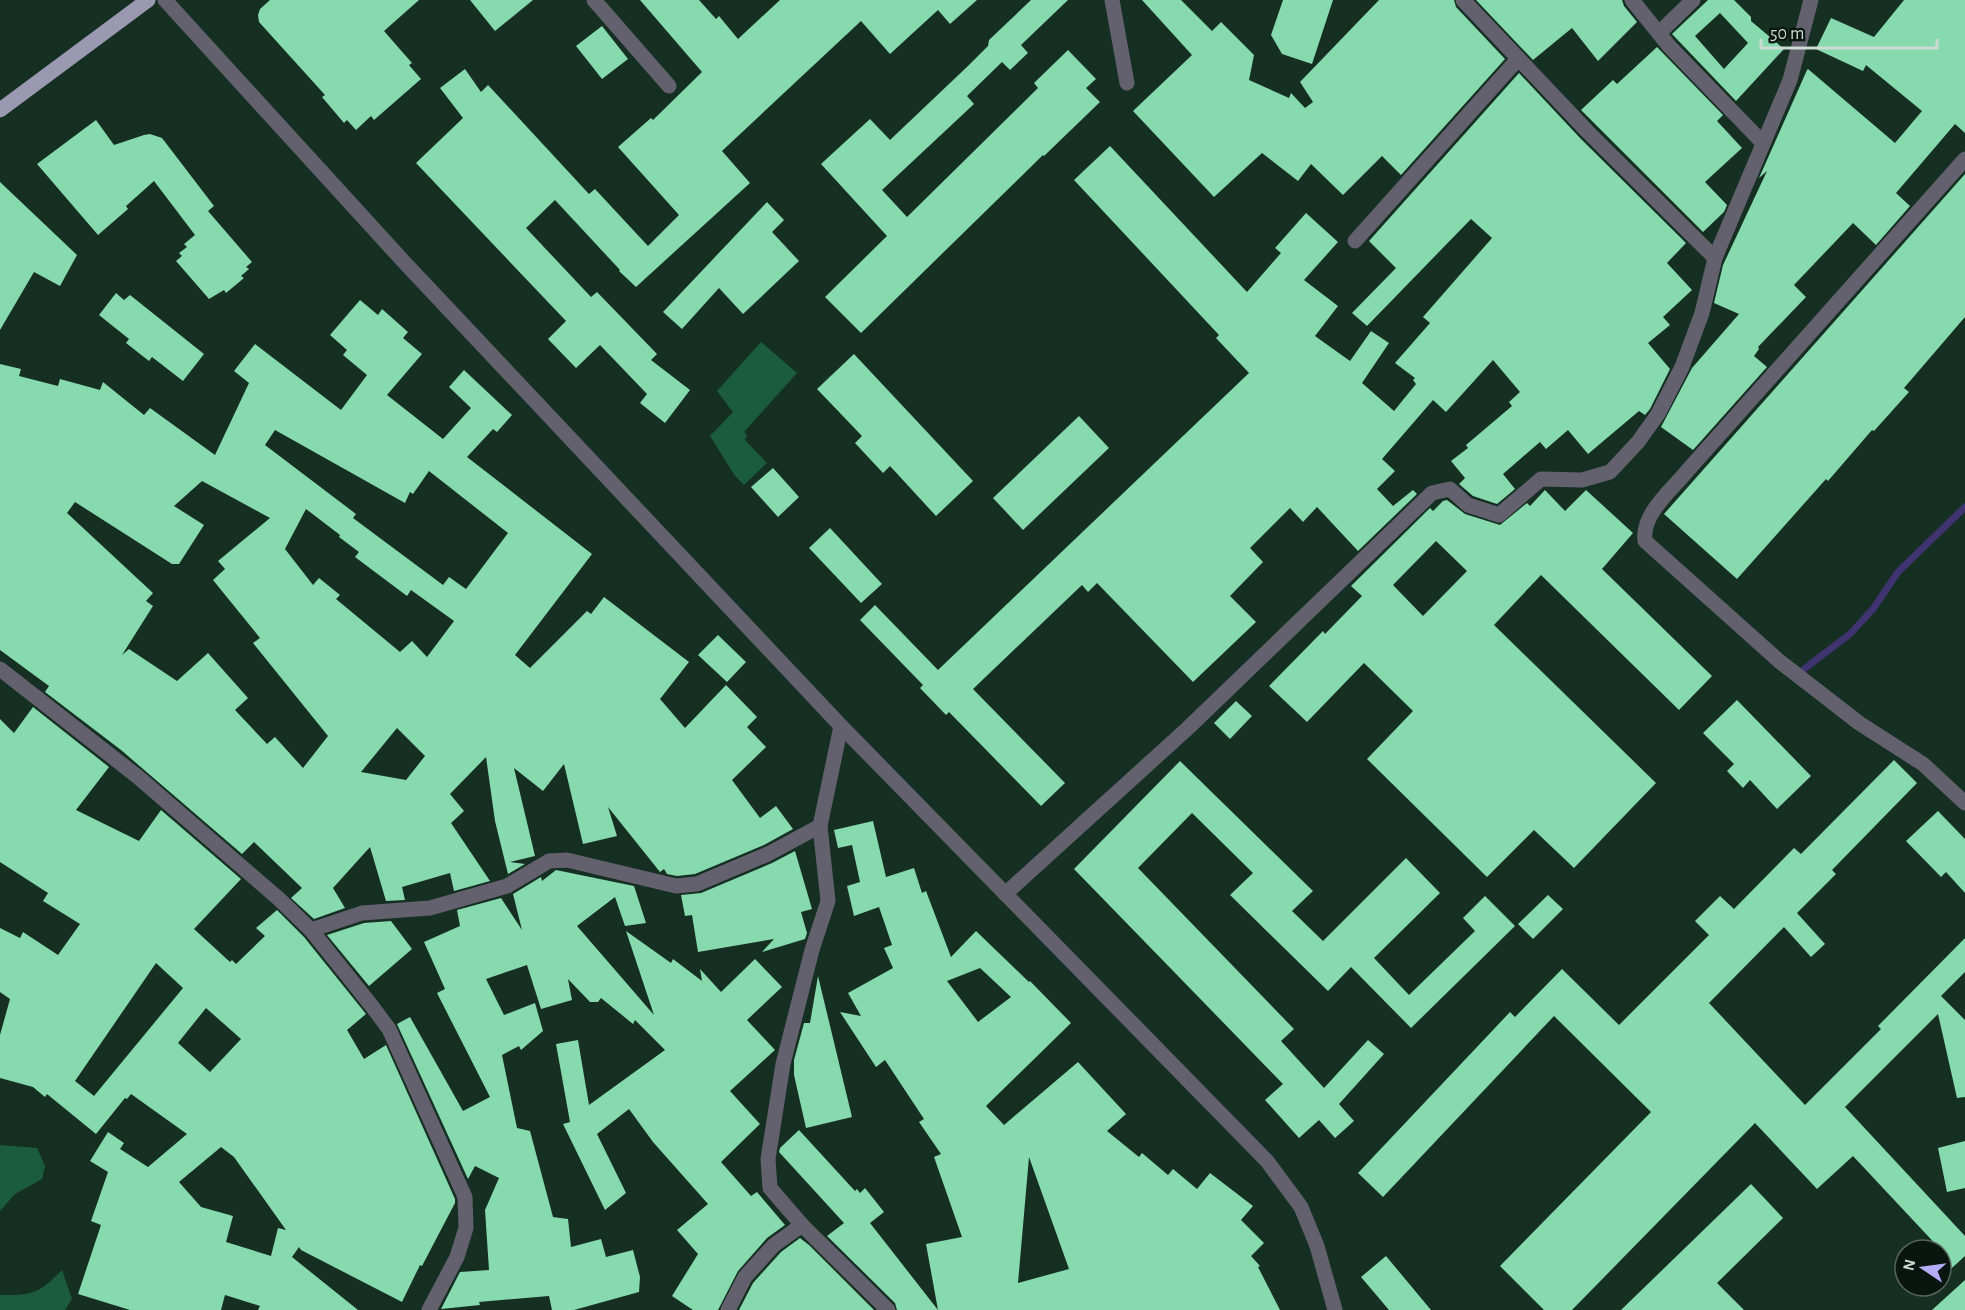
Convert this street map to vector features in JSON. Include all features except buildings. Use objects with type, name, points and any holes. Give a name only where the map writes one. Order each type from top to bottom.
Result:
[{"type":"main road","points":[[0,110],[148,0]]},
{"type":"street","points":[[165,0],[404,262],[841,726],[1267,1161],[1301,1207],[1317,1246],[1335,1310]]},
{"type":"street","points":[[594,0],[669,86]]},
{"type":"street","points":[[1112,0],[1128,83]]},
{"type":"street","points":[[1463,0],[1518,59],[1715,258]]},
{"type":"street","points":[[1632,0],[1659,33],[1763,143]]},
{"type":"street","points":[[1659,33],[1693,0]]},
{"type":"street","points":[[1005,894],[1188,728],[1432,493],[1450,489],[1468,505],[1499,515],[1541,479],[1582,480],[1610,472],[1638,442],[1658,414],[1677,376],[1702,313],[1715,258],[1790,80],[1811,0]]},
{"type":"street","points":[[1355,241],[1518,59]]},
{"type":"street","points":[[1965,159],[1688,471],[1650,515],[1643,531],[1645,541],[1779,662],[1859,723],[1923,764],[1965,803]]},
{"type":"street","points":[[0,669],[138,777],[279,899],[310,930],[388,1029],[465,1197],[466,1228],[460,1247],[429,1310]]},
{"type":"street","points":[[841,726],[820,826],[828,901],[812,950],[783,1064],[768,1159],[770,1188],[802,1225],[888,1310]]},
{"type":"street","points":[[310,930],[362,913],[430,908],[507,886],[549,861],[567,860],[676,886],[697,884],[768,854],[820,826]]},
{"type":"street","points":[[728,1310],[745,1277],[774,1245],[802,1225]]},
{"type":"green space","points":[[761,342],[797,373],[744,432],[747,435],[745,440],[767,463],[744,485],[735,476],[710,436],[733,412],[717,391]]},
{"type":"green space","points":[[0,1145],[37,1148],[45,1166],[42,1179],[15,1194],[0,1211]]},
{"type":"green space","points":[[62,1270],[72,1299],[65,1310],[0,1310],[0,1295],[35,1292]]},
{"type":"waterway","points":[[1804,669],[1850,634],[1873,609],[1898,572],[1965,507]]}]
